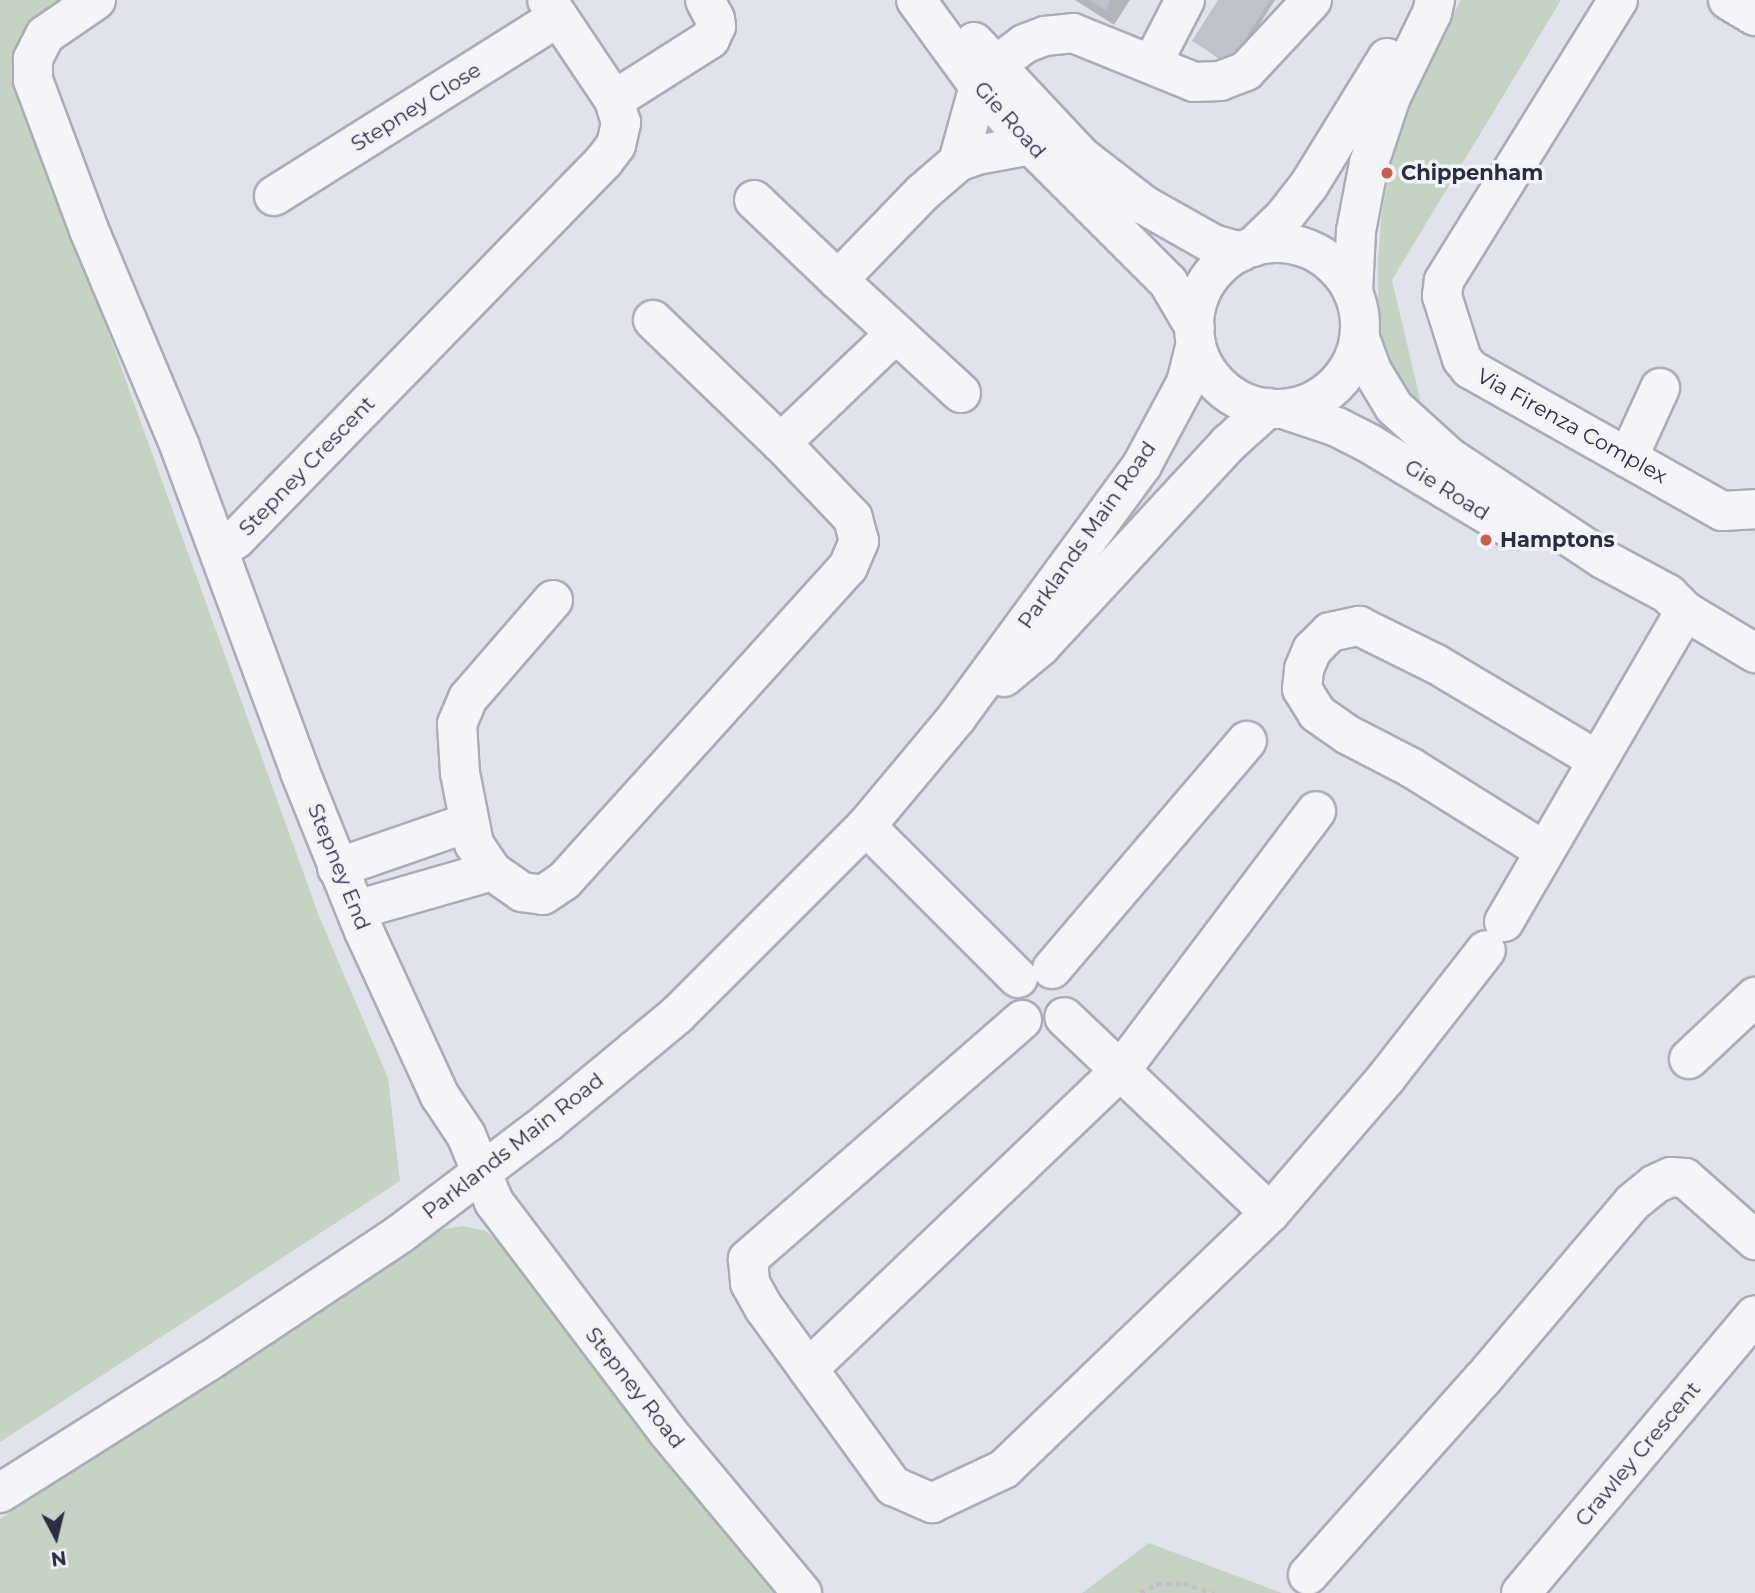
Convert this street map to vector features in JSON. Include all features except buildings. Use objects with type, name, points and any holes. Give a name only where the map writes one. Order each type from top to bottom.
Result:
[{"type":"street","name":"Stepney Crescent","points":[[96,0],[45,35],[33,58],[33,80],[89,230],[180,447],[219,550],[236,540],[610,153],[619,135],[621,123],[614,100],[553,9]]},
{"type":"street","points":[[614,100],[710,39],[716,26],[705,0]]},
{"type":"street","name":"Gie Road","points":[[916,0],[987,76],[1082,157],[1144,205],[1213,244],[1247,249]]},
{"type":"street","name":"Gie Road","points":[[939,0],[1031,145],[1168,282],[1195,335]]},
{"type":"street","points":[[1152,64],[1185,0]]},
{"type":"street","points":[[958,162],[987,76],[1024,44],[1045,36],[1073,33],[1194,82],[1220,81],[1246,71],[1312,0]]},
{"type":"street","name":"Via Firenza Complex","points":[[1618,0],[1444,281],[1442,296],[1462,359],[1470,369],[1722,511],[1755,509]]},
{"type":"street","points":[[1728,0],[1755,16]]},
{"type":"street","points":[[1247,249],[1284,244],[1317,253],[1344,276],[1353,292],[1359,311],[1360,338],[1350,366],[1330,390],[1314,401],[1275,409],[1243,401],[1219,385],[1203,363],[1195,335],[1198,301],[1216,270],[1247,249],[1284,217],[1310,185],[1425,4]]},
{"type":"street","points":[[1353,292],[1358,209],[1375,143],[1425,4]]},
{"type":"street","name":"Stepney Close","points":[[274,196],[553,9]]},
{"type":"street","points":[[838,281],[922,194],[958,162],[977,155],[1031,145]]},
{"type":"street","points":[[754,200],[961,393]]},
{"type":"street","points":[[552,600],[468,698],[457,724],[467,823],[474,844],[492,871],[522,892],[543,895],[564,881],[848,568],[859,541],[853,518],[781,443],[653,320]]},
{"type":"street","points":[[781,443],[896,333]]},
{"type":"street","name":"Parklands Main Road","points":[[0,1493],[209,1361],[400,1234],[482,1173],[677,1015],[866,826],[957,717],[1142,465],[1186,383],[1195,335]]},
{"type":"street","name":"Gie Road","points":[[1360,338],[1378,384],[1394,407],[1431,442],[1489,485],[1603,559],[1668,594],[1685,611],[1755,653]]},
{"type":"street","points":[[1628,458],[1660,388]]},
{"type":"street","name":"Gie Road","points":[[1275,409],[1337,428],[1370,444],[1538,545],[1643,600],[1685,611]]},
{"type":"street","name":"Parklands Main Road","points":[[957,717],[1040,647],[1228,444],[1275,409]]},
{"type":"street","name":"Stepney End","points":[[219,550],[337,868],[440,1096],[466,1135],[482,1173]]},
{"type":"street","points":[[1022,1020],[748,1259],[750,1283],[764,1308],[893,1486],[932,1503],[1004,1469],[1270,1213],[1385,1078],[1495,936],[1685,611]]},
{"type":"street","points":[[1544,850],[1412,768],[1348,735],[1317,713],[1302,689],[1304,668],[1312,650],[1330,632],[1359,626],[1436,664],[1597,760]]},
{"type":"street","points":[[866,826],[1035,974],[1067,981],[1071,990],[1069,1008],[1064,1017],[1044,1027],[1022,1020],[1011,1000],[1035,974],[1247,741]]},
{"type":"street","points":[[808,1369],[1121,1070],[1316,811]]},
{"type":"street","points":[[337,868],[467,823]]},
{"type":"street","points":[[356,910],[492,871]]},
{"type":"street","points":[[1689,1059],[1755,997]]},
{"type":"street","points":[[1064,1017],[1270,1213]]},
{"type":"street","name":"Stepney Road","points":[[482,1173],[494,1202],[550,1279],[667,1431],[802,1593]]},
{"type":"street","points":[[1308,1575],[1482,1380],[1633,1202],[1655,1184],[1671,1177],[1685,1178],[1755,1240]]},
{"type":"street","name":"Crawley Crescent","points":[[1521,1593],[1755,1315]]},
{"type":"path","points":[[1140,1593],[1156,1584],[1182,1583],[1214,1593]]},
{"type":"green space","points":[[0,0],[71,0],[21,90],[319,916],[388,1078],[400,1181],[0,1442]]},
{"type":"green space","points":[[1461,0],[1561,0],[1392,280],[1420,399],[1418,401],[1392,368],[1382,340],[1378,311],[1378,261],[1382,211],[1391,163],[1416,86]]},
{"type":"green space","points":[[462,1226],[486,1231],[505,1247],[778,1593],[0,1593],[0,1519],[440,1230]]},
{"type":"green space","points":[[1149,1543],[1282,1593],[1082,1593]]},
{"type":"place","name":"Chippenham","points":[[1387,173]]},
{"type":"place","name":"Hamptons","points":[[1486,540]]}]
